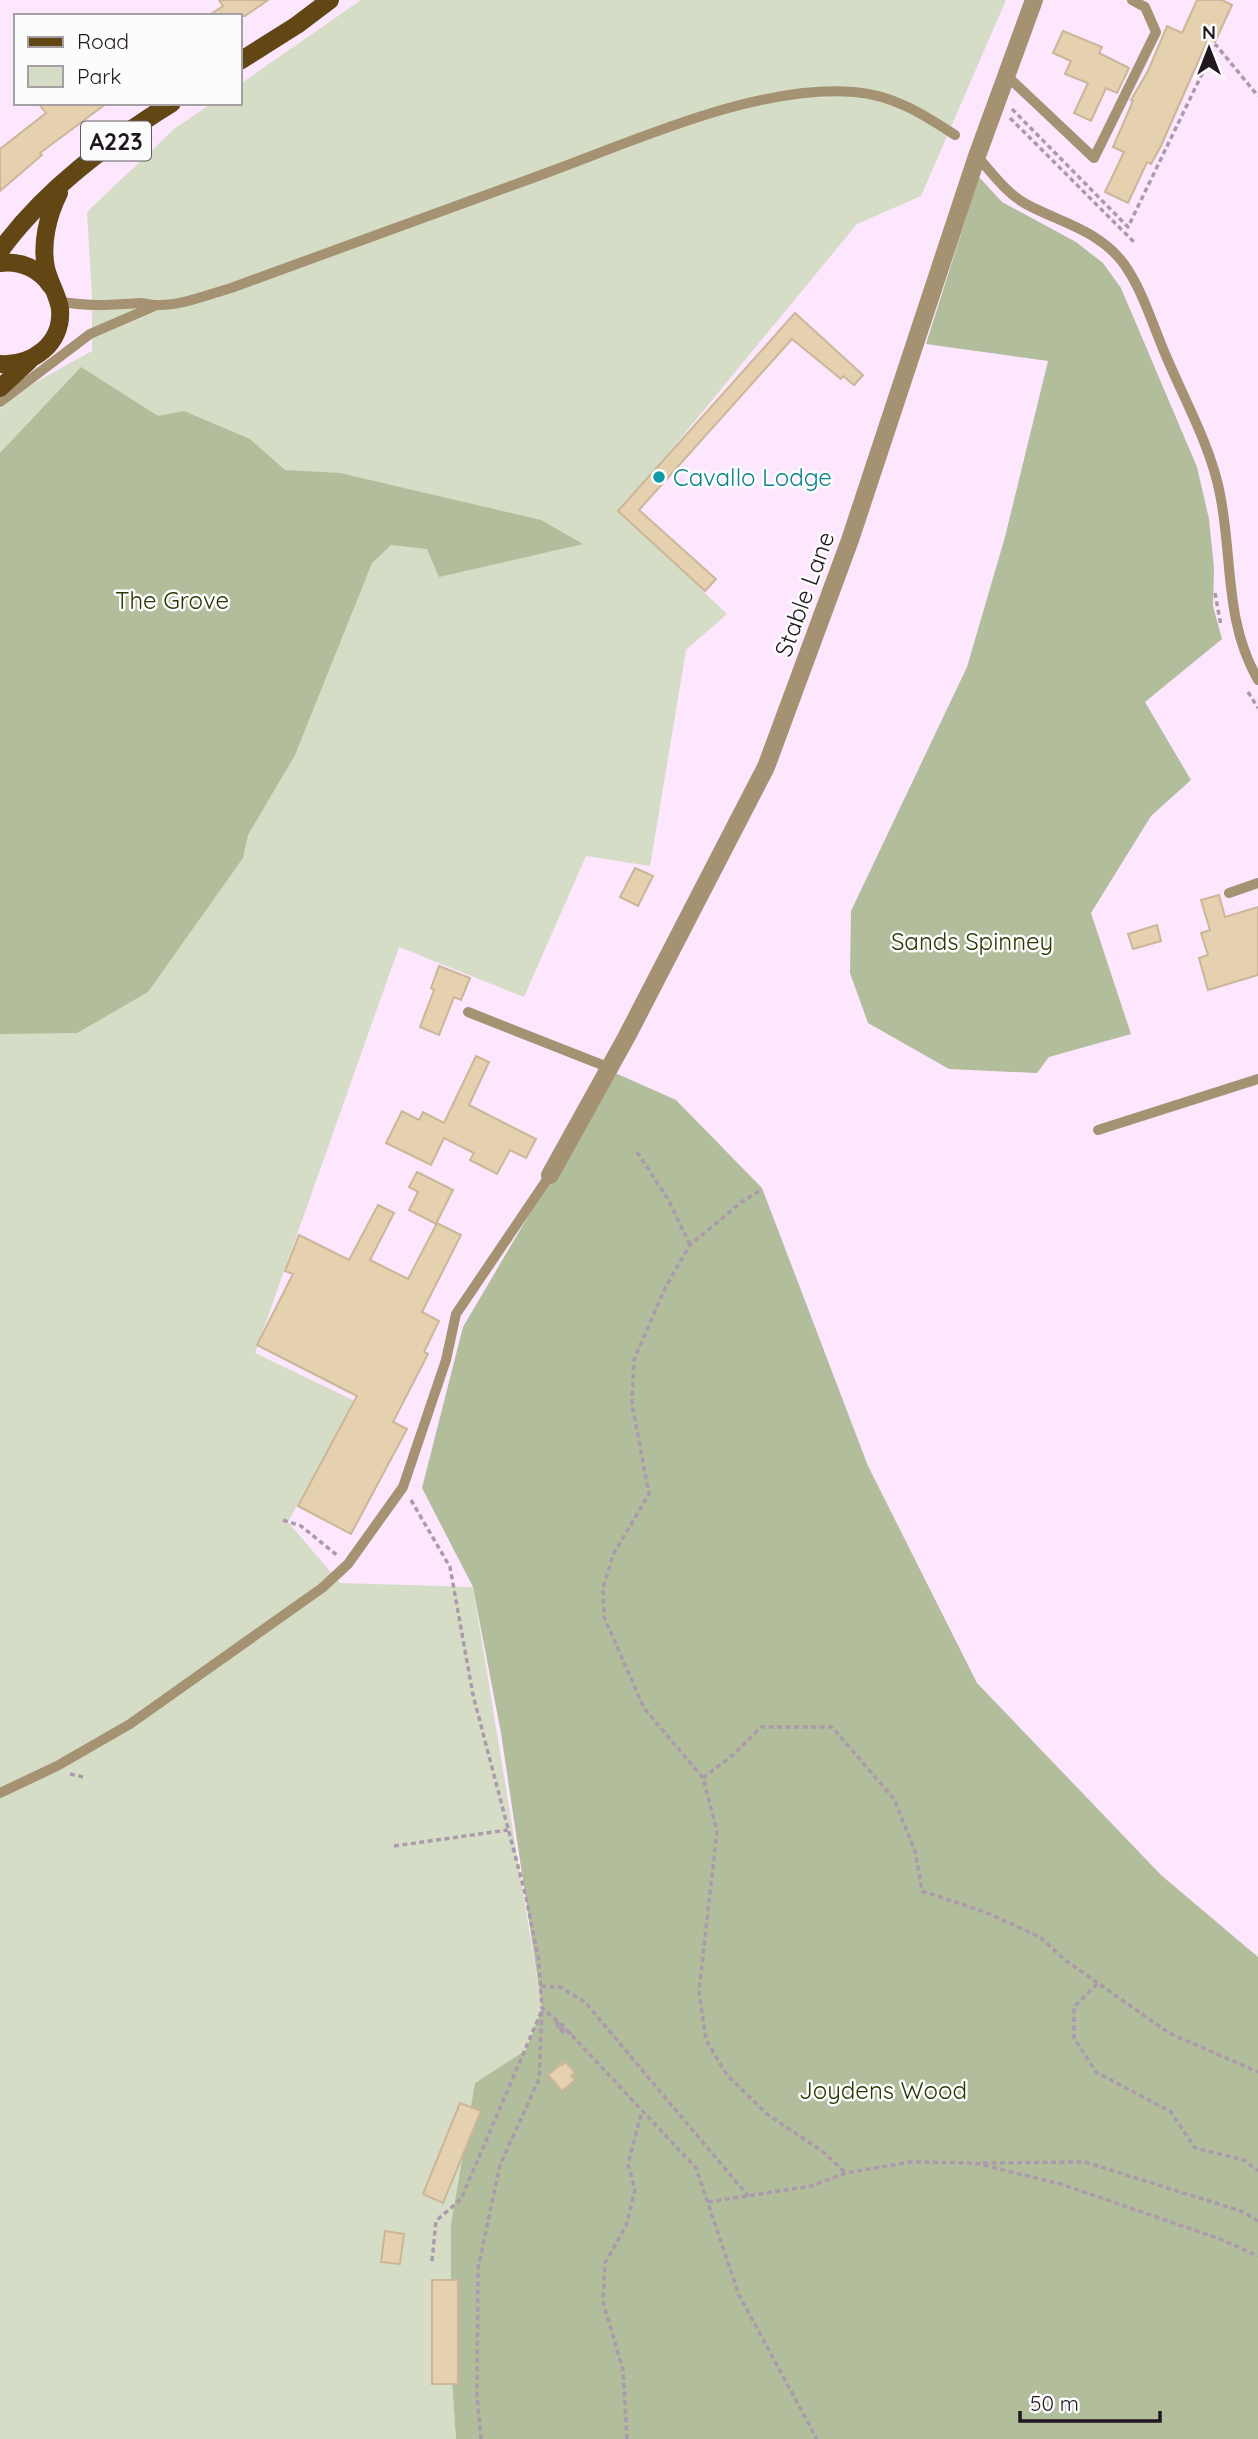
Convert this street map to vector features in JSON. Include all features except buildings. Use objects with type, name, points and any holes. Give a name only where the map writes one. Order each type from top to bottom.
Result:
[{"type":"main road","points":[[242,60],[297,25],[330,0]]},
{"type":"main road","name":"A223","points":[[0,251],[25,217],[63,184],[133,128],[169,105]]},
{"type":"main road","name":"A223","points":[[0,388],[43,352],[53,338],[60,318],[46,268],[46,239],[50,212],[63,184]]},
{"type":"main road","points":[[0,263],[20,263],[34,269],[46,278],[56,296]]},
{"type":"main road","points":[[0,364],[14,365],[29,361]]},
{"type":"street","name":"Stable Lane","points":[[550,1175],[610,1069],[766,767],[850,540],[977,156],[1034,0]]},
{"type":"lane","points":[[1006,75],[1094,158],[1156,32],[1145,7],[1132,0]]},
{"type":"lane","points":[[56,296],[78,305],[156,305],[181,302],[231,288],[711,114],[758,101],[813,91],[856,92],[890,98],[919,111],[955,135]]},
{"type":"lane","points":[[977,156],[1008,191],[1024,203],[1078,227],[1110,248],[1132,278],[1215,474],[1223,509],[1232,605],[1244,652],[1258,680]]},
{"type":"lane","points":[[0,402],[90,334],[156,305]]},
{"type":"lane","points":[[1229,893],[1258,883]]},
{"type":"lane","points":[[468,1012],[610,1069]]},
{"type":"lane","points":[[1098,1130],[1258,1079]]},
{"type":"lane","points":[[0,1793],[57,1766],[130,1724],[322,1588],[348,1564],[403,1487],[446,1360],[456,1314],[550,1175]]},
{"type":"path","points":[[997,100],[1128,227],[1216,45],[1258,96]]},
{"type":"path","points":[[997,100],[1135,243]]},
{"type":"path","points":[[1216,584],[1217,607],[1223,633]]},
{"type":"path","points":[[1245,687],[1258,708]]},
{"type":"path","points":[[637,1152],[668,1199],[690,1245]]},
{"type":"path","points":[[759,1191],[690,1245],[665,1289],[634,1360],[632,1404],[649,1494],[613,1555],[603,1588],[604,1616],[644,1708],[703,1778],[717,1831],[699,1991],[706,2040],[727,2076],[767,2114],[822,2151],[846,2173]]},
{"type":"path","points":[[403,1487],[450,1567],[473,1695],[526,1897],[541,1986],[539,2078],[500,2165],[478,2268],[477,2395],[481,2439]]},
{"type":"path","points":[[283,1520],[301,1526],[348,1564]]},
{"type":"path","points":[[703,1778],[734,1754],[761,1727],[832,1727],[894,1799],[915,1852],[922,1891],[985,1912],[1040,1937],[1065,1960],[1169,2033],[1258,2072]]},
{"type":"path","points":[[394,1846],[508,1830]]},
{"type":"path","points":[[1097,1983],[1074,2007],[1074,2038],[1096,2072],[1171,2112],[1195,2148],[1244,2161],[1258,2171]]},
{"type":"path","points":[[541,1986],[560,1987],[584,2002],[748,2196]]},
{"type":"path","points":[[542,2008],[570,2033],[696,2168],[739,2295],[817,2439]]},
{"type":"path","points":[[432,2261],[436,2221],[461,2199],[542,2008]]},
{"type":"path","points":[[627,2439],[623,2370],[603,2302],[605,2263],[626,2226],[635,2190],[628,2164],[642,2111]]},
{"type":"path","points":[[708,2202],[811,2186],[846,2173],[910,2162],[1085,2162],[1241,2211],[1258,2221]]},
{"type":"path","points":[[975,2163],[1061,2184],[1220,2239],[1258,2256]]},
{"type":"green space","points":[[361,0],[1006,0],[921,196],[857,224],[620,512],[727,614],[686,650],[650,866],[586,856],[524,997],[399,947],[255,1353],[355,1401],[288,1522],[340,1583],[473,1587],[542,2008],[526,2050],[475,2083],[451,2367],[456,2439],[0,2439],[0,409],[18,392],[92,351],[87,212],[174,129],[209,105],[242,105],[242,83]]},
{"type":"green space","name":"Sands Spinney","points":[[979,177],[1002,202],[1076,242],[1103,263],[1121,288],[1197,467],[1209,519],[1214,568],[1213,606],[1222,639],[1145,702],[1191,780],[1151,816],[1091,913],[1131,1034],[1049,1057],[1037,1073],[949,1069],[868,1023],[850,973],[851,911],[967,667],[1005,537],[1048,361],[926,344]]},
{"type":"green space","name":"The Grove","points":[[81,367],[158,416],[184,411],[250,439],[285,470],[340,473],[541,520],[583,544],[439,577],[427,549],[391,545],[372,563],[295,755],[248,835],[243,858],[148,992],[77,1033],[0,1034],[0,453]]},
{"type":"green space","name":"Joydens Wood","points":[[613,1072],[676,1100],[762,1188],[868,1466],[977,1683],[1161,1875],[1258,1957],[1258,2439],[456,2439],[451,2367],[451,2225],[475,2083],[526,2050],[542,2008],[501,1733],[473,1587],[422,1488],[463,1327]]},
{"type":"place","name":"Cavallo Lodge","points":[[659,477]]}]
